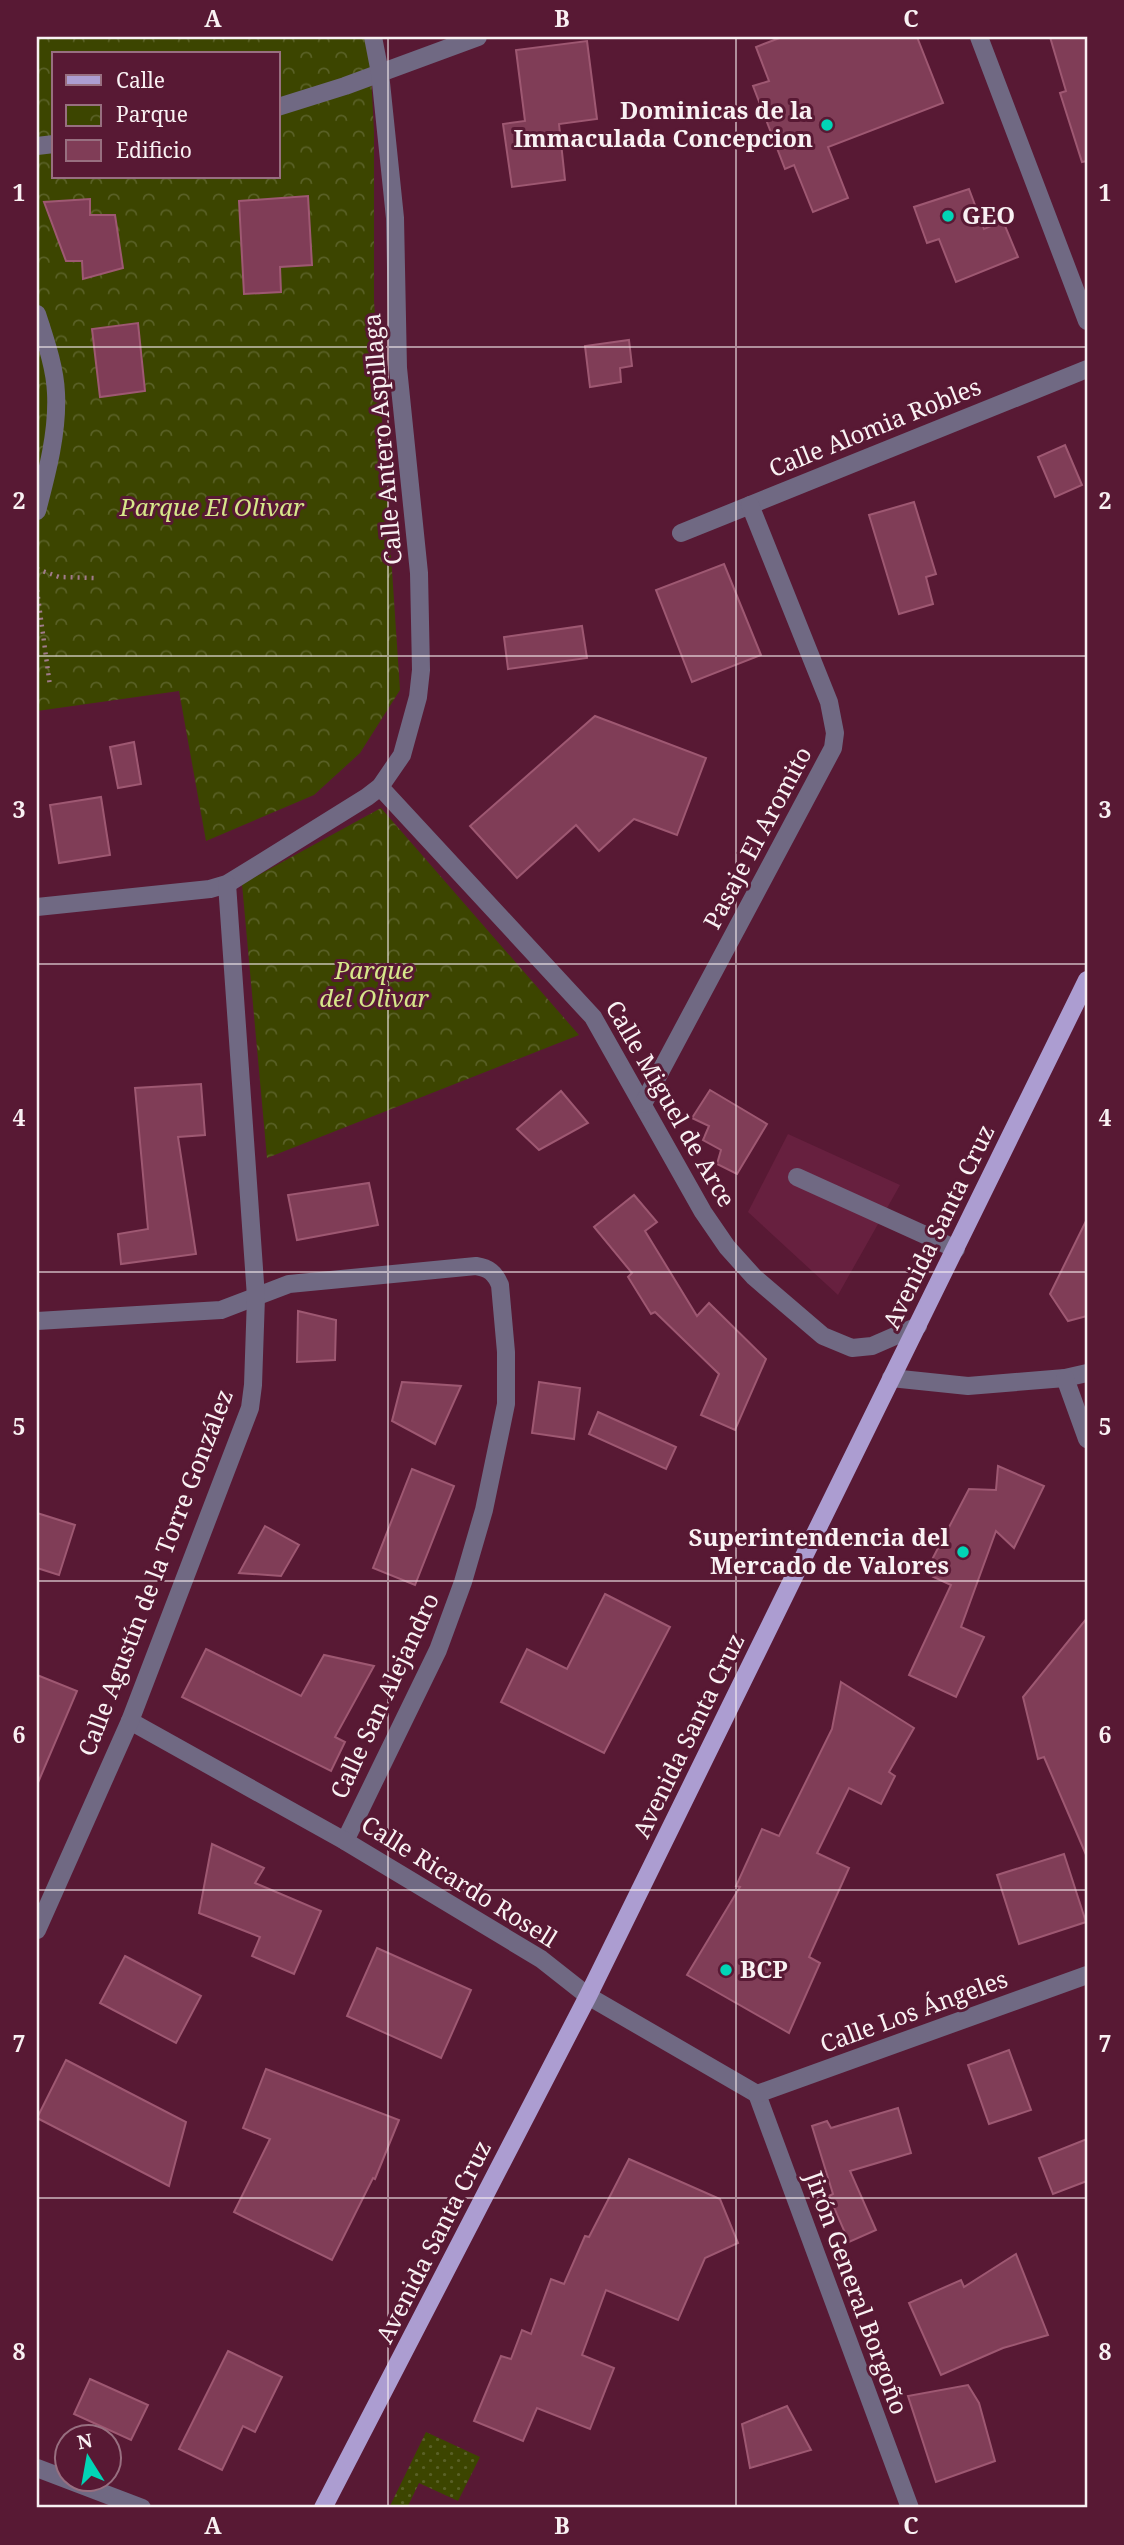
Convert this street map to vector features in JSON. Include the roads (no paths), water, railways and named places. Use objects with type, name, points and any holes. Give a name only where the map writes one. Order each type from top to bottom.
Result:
[{"type":"main road","name":"Avenida Santa Cruz","points":[[323,2508],[588,1996],[1087,980]]},
{"type":"street","name":"Calle Antero Aspillaga","points":[[373,37],[380,74],[395,218],[398,368],[419,573],[421,670],[418,697],[402,755],[380,788]]},
{"type":"street","points":[[280,106],[380,74],[478,37]]},
{"type":"street","points":[[979,37],[1087,321]]},
{"type":"street","points":[[37,314],[56,390],[56,413],[42,464],[37,511]]},
{"type":"street","name":"Calle Alomia Robles","points":[[681,533],[1087,369]]},
{"type":"street","name":"Pasaje El Aromito","points":[[643,1104],[833,748],[835,733],[829,702],[750,505]]},
{"type":"street","points":[[37,907],[209,889],[227,884],[255,869],[380,788]]},
{"type":"street","name":"Calle Miguel de Arce","points":[[380,788],[579,1000],[605,1036],[703,1212],[727,1247],[754,1277],[822,1336],[852,1348],[872,1346],[918,1326]]},
{"type":"street","name":"Calle Agustín de la Torre González","points":[[37,1930],[130,1721],[250,1408],[256,1297],[227,884]]},
{"type":"street","points":[[797,1177],[956,1249]]},
{"type":"street","name":"Calle San Alejandro","points":[[37,1321],[221,1310],[289,1284],[476,1266],[492,1271],[500,1285],[506,1352],[506,1404],[481,1520],[463,1582],[438,1650],[345,1841]]},
{"type":"street","points":[[891,1378],[968,1386],[1065,1378],[1087,1373]]},
{"type":"street","points":[[1065,1378],[1087,1439]]},
{"type":"street","name":"Calle Ricardo Rosell","points":[[130,1721],[345,1841],[541,1959],[588,1996],[757,2094]]},
{"type":"street","name":"Calle Los Ángeles","points":[[757,2094],[1087,1975]]},
{"type":"street","name":"Jirón General Borgoño","points":[[757,2094],[909,2508]]},
{"type":"street","points":[[37,2468],[142,2508]]},
{"type":"place","name":"Dominicas de la Immaculada Concepcion","points":[[827,125]]},
{"type":"place","name":"GEO","points":[[948,216]]},
{"type":"place","name":"Superintendencia del Mercado de Valores","points":[[963,1552]]},
{"type":"place","name":"BCP","points":[[726,1970]]},
{"type":"park label","name":"Parque El Olivar","points":[[212,508]]},
{"type":"park label","name":"Parque del Olivar","points":[[374,985]]}]
